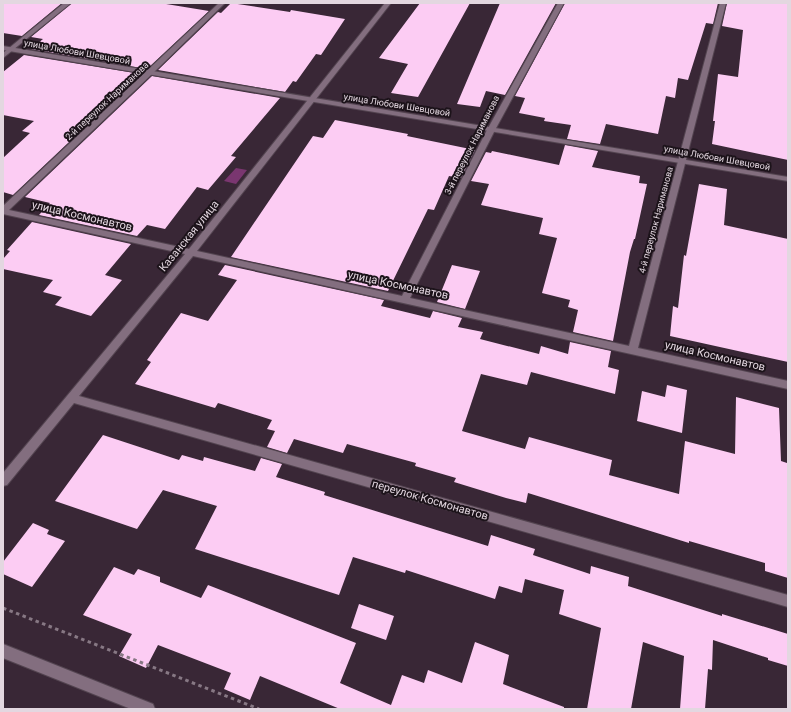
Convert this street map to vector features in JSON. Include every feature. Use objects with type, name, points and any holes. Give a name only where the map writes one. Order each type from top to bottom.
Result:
[{"type":"street","points":[[3,56],[68,3]]},
{"type":"street","name":"2-й переулок Нариманова","points":[[3,211],[222,3]]},
{"type":"street","name":"Казанская улица","points":[[3,481],[192,253],[388,3]]},
{"type":"street","name":"3-й переулок Нариманова","points":[[405,299],[491,130],[561,3]]},
{"type":"street","name":"4-й переулок Нариманова","points":[[633,349],[723,3]]},
{"type":"street","name":"улица Любови Шевцовой","points":[[3,48],[788,179]]},
{"type":"street","name":"улица Космонавтов","points":[[3,211],[633,349],[788,385]]},
{"type":"street","name":"переулок Космонавтов","points":[[72,398],[788,601]]},
{"type":"street","points":[[3,651],[148,709]]},
{"type":"path","points":[[3,608],[259,709]]},
{"type":"shaded area","points":[[236,168],[247,170],[236,184],[224,181]]},
{"type":"building","points":[[3,3],[62,3],[22,36],[3,33]]},
{"type":"building","points":[[72,3],[160,3],[209,11],[147,69],[31,49],[43,39],[31,37]]},
{"type":"building","points":[[231,3],[290,12],[291,10],[345,19],[321,55],[316,54],[296,82],[293,81],[285,92],[158,70],[218,12],[221,13]]},
{"type":"building","points":[[420,3],[470,3],[418,97],[391,93],[408,64],[379,58]]},
{"type":"building","points":[[500,3],[556,3],[505,95],[486,91],[480,107],[457,104]]},
{"type":"building","points":[[565,3],[718,3],[713,24],[706,23],[688,80],[678,78],[675,98],[666,96],[658,134],[606,124],[600,144],[567,139],[571,125],[544,121],[545,118],[519,113],[525,98],[515,96]]},
{"type":"building","points":[[727,3],[788,3],[788,160],[712,144],[718,74],[738,77],[743,30],[722,26]]},
{"type":"building","points":[[24,55],[141,74],[13,195],[3,192],[3,158],[30,133],[22,131],[34,121],[3,115],[3,72]]},
{"type":"building","points":[[152,76],[280,98],[231,156],[236,157],[208,190],[197,187],[165,229],[147,225],[137,236],[39,215],[50,203],[25,197]]},
{"type":"building","points":[[335,120],[408,134],[407,136],[475,150],[461,178],[449,176],[434,210],[428,209],[388,291],[231,257],[313,136],[323,138]]},
{"type":"building","points":[[565,145],[598,151],[592,167],[640,176],[639,183],[647,184],[635,239],[630,252],[613,341],[573,332],[578,310],[568,307],[570,300],[542,293],[557,238],[539,234],[543,218],[481,205],[489,184],[471,181],[486,152],[491,153],[492,151],[559,165]]},
{"type":"building","points":[[699,184],[727,189],[724,225],[788,239],[788,362],[670,336],[673,306],[678,308],[684,255],[686,256]]},
{"type":"building","points":[[32,222],[131,244],[105,275],[122,280],[91,316],[55,305],[62,297],[43,292],[53,280],[3,269],[3,259],[10,251],[7,250]]},
{"type":"building","points":[[225,265],[384,300],[381,306],[430,318],[433,311],[462,318],[458,327],[483,332],[480,339],[539,354],[541,346],[568,354],[570,342],[611,351],[608,367],[619,370],[615,394],[531,372],[527,385],[481,374],[462,431],[525,449],[529,437],[612,460],[609,475],[679,494],[685,441],[735,454],[736,397],[779,408],[781,461],[787,463],[788,578],[765,571],[765,563],[689,541],[689,543],[528,493],[526,503],[506,498],[454,482],[456,478],[415,466],[416,463],[347,444],[343,453],[294,439],[287,453],[267,447],[275,431],[267,429],[272,420],[218,403],[215,408],[135,384],[151,362],[147,360],[181,313],[208,321],[237,280],[218,275]]},
{"type":"building","points":[[452,265],[480,271],[465,309],[437,302]]},
{"type":"building","points":[[667,385],[687,390],[682,433],[637,421],[642,391],[665,397]]},
{"type":"building","points":[[103,435],[179,460],[182,455],[203,461],[204,457],[255,471],[261,458],[282,464],[276,477],[325,492],[324,495],[488,546],[491,535],[535,549],[533,555],[590,574],[591,566],[629,577],[628,586],[722,616],[722,614],[788,634],[788,666],[713,640],[712,670],[708,669],[705,709],[680,709],[684,656],[643,642],[631,709],[587,709],[601,628],[559,614],[564,590],[525,579],[522,593],[499,586],[495,599],[406,570],[405,573],[353,557],[339,595],[195,549],[217,506],[163,490],[137,529],[55,501]]},
{"type":"building","points":[[33,523],[49,530],[47,534],[65,541],[32,587],[3,574],[3,562]]},
{"type":"building","points":[[114,567],[134,575],[138,569],[160,577],[160,582],[201,598],[208,585],[356,643],[340,683],[391,705],[402,675],[424,683],[428,670],[462,683],[475,642],[509,655],[503,684],[564,707],[564,709],[340,709],[260,676],[250,700],[224,689],[231,673],[158,645],[146,668],[119,656],[132,634],[83,615]]},
{"type":"building","points":[[359,604],[394,616],[386,640],[351,628]]}]
